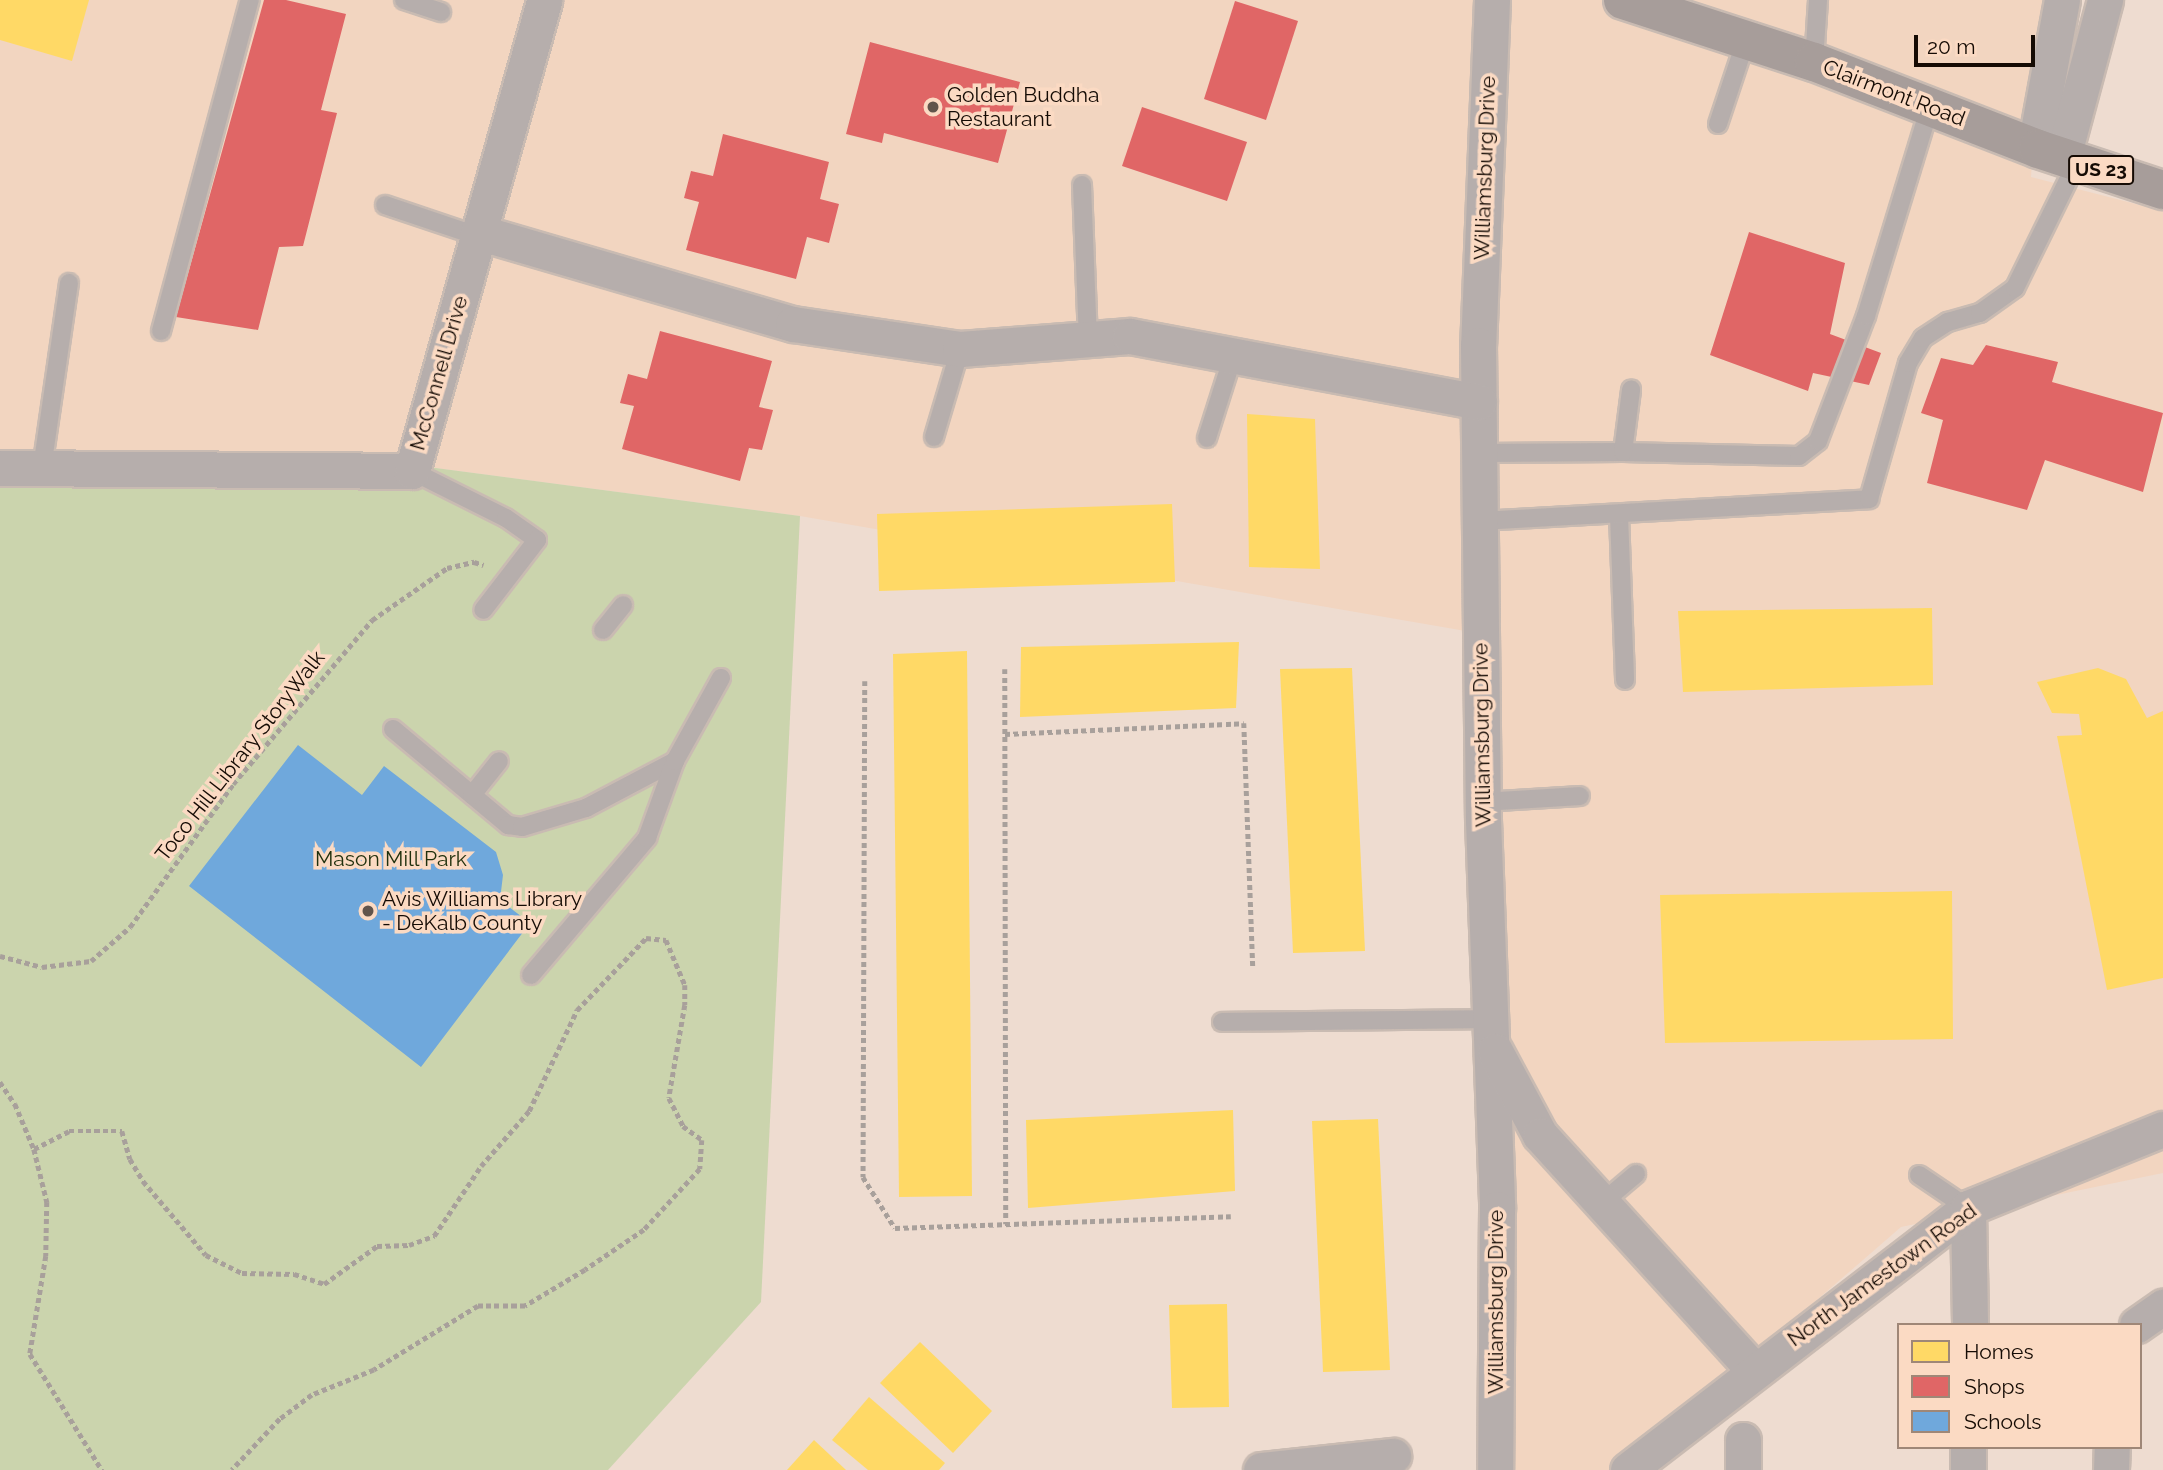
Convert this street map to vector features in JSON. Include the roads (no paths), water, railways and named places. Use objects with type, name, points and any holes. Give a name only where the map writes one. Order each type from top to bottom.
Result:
[{"type":"main road","name":"Clairmont Road","points":[[1623,0],[1814,62],[2058,155],[2163,190]]},
{"type":"street","name":"McConnell Drive","points":[[0,468],[412,471],[544,0]]},
{"type":"street","name":"Williamsburg Drive","points":[[1492,0],[1479,453],[1483,802],[1497,1209],[1495,1470]]},
{"type":"street","points":[[2058,155],[2062,0]]},
{"type":"street","points":[[2058,155],[2105,0]]},
{"type":"street","points":[[478,234],[793,324],[960,349],[1130,337],[1479,402]]},
{"type":"street","points":[[1491,1032],[1540,1135],[1604,1201],[1754,1370]]},
{"type":"street","name":"North Jamestown Road","points":[[1628,1470],[1754,1370],[1968,1208],[2163,1130]]},
{"type":"street","points":[[1968,1208],[1970,1323]]},
{"type":"street","points":[[2140,1323],[2163,1307]]},
{"type":"street","points":[[1968,1449],[1968,1470]]},
{"type":"street","points":[[2111,1470],[2112,1449]]},
{"type":"street","points":[[1261,1470],[1394,1456]]},
{"type":"lane","points":[[161,331],[250,0]]},
{"type":"lane","points":[[404,0],[441,12]]},
{"type":"lane","points":[[1814,62],[1818,0]]},
{"type":"lane","points":[[1718,124],[1746,40]]},
{"type":"lane","points":[[1479,453],[1623,452],[1799,456],[1818,442],[1866,316],[1930,107]]},
{"type":"lane","points":[[1480,521],[1869,499],[1908,363],[1918,347],[1948,323],[1980,313],[2015,288],[2058,155]]},
{"type":"lane","points":[[1082,185],[1087,340]]},
{"type":"lane","points":[[385,205],[478,234]]},
{"type":"lane","points":[[42,468],[69,283]]},
{"type":"lane","points":[[934,437],[960,349]]},
{"type":"lane","points":[[1207,438],[1233,356]]},
{"type":"lane","points":[[1623,452],[1630,390]]},
{"type":"lane","points":[[412,471],[506,518],[537,540],[484,610]]},
{"type":"lane","points":[[1619,515],[1625,680]]},
{"type":"lane","points":[[603,630],[623,605]]},
{"type":"lane","points":[[531,975],[647,838],[675,761],[721,678]]},
{"type":"lane","points":[[393,729],[508,825],[523,827],[586,808],[675,761]]},
{"type":"lane","points":[[472,795],[499,761]]},
{"type":"lane","points":[[1483,802],[1580,796]]},
{"type":"lane","points":[[1222,1022],[1491,1032]]},
{"type":"lane","points":[[1604,1201],[1636,1174]]},
{"type":"lane","points":[[1919,1175],[1968,1208]]},
{"type":"place","name":"Golden Buddha Restaurant","points":[[933,107]]},
{"type":"place","name":"Avis Williams Library - DeKalb County","points":[[368,911]]},
{"type":"park label","name":"Mason Mill Park","points":[[391,859]]}]
